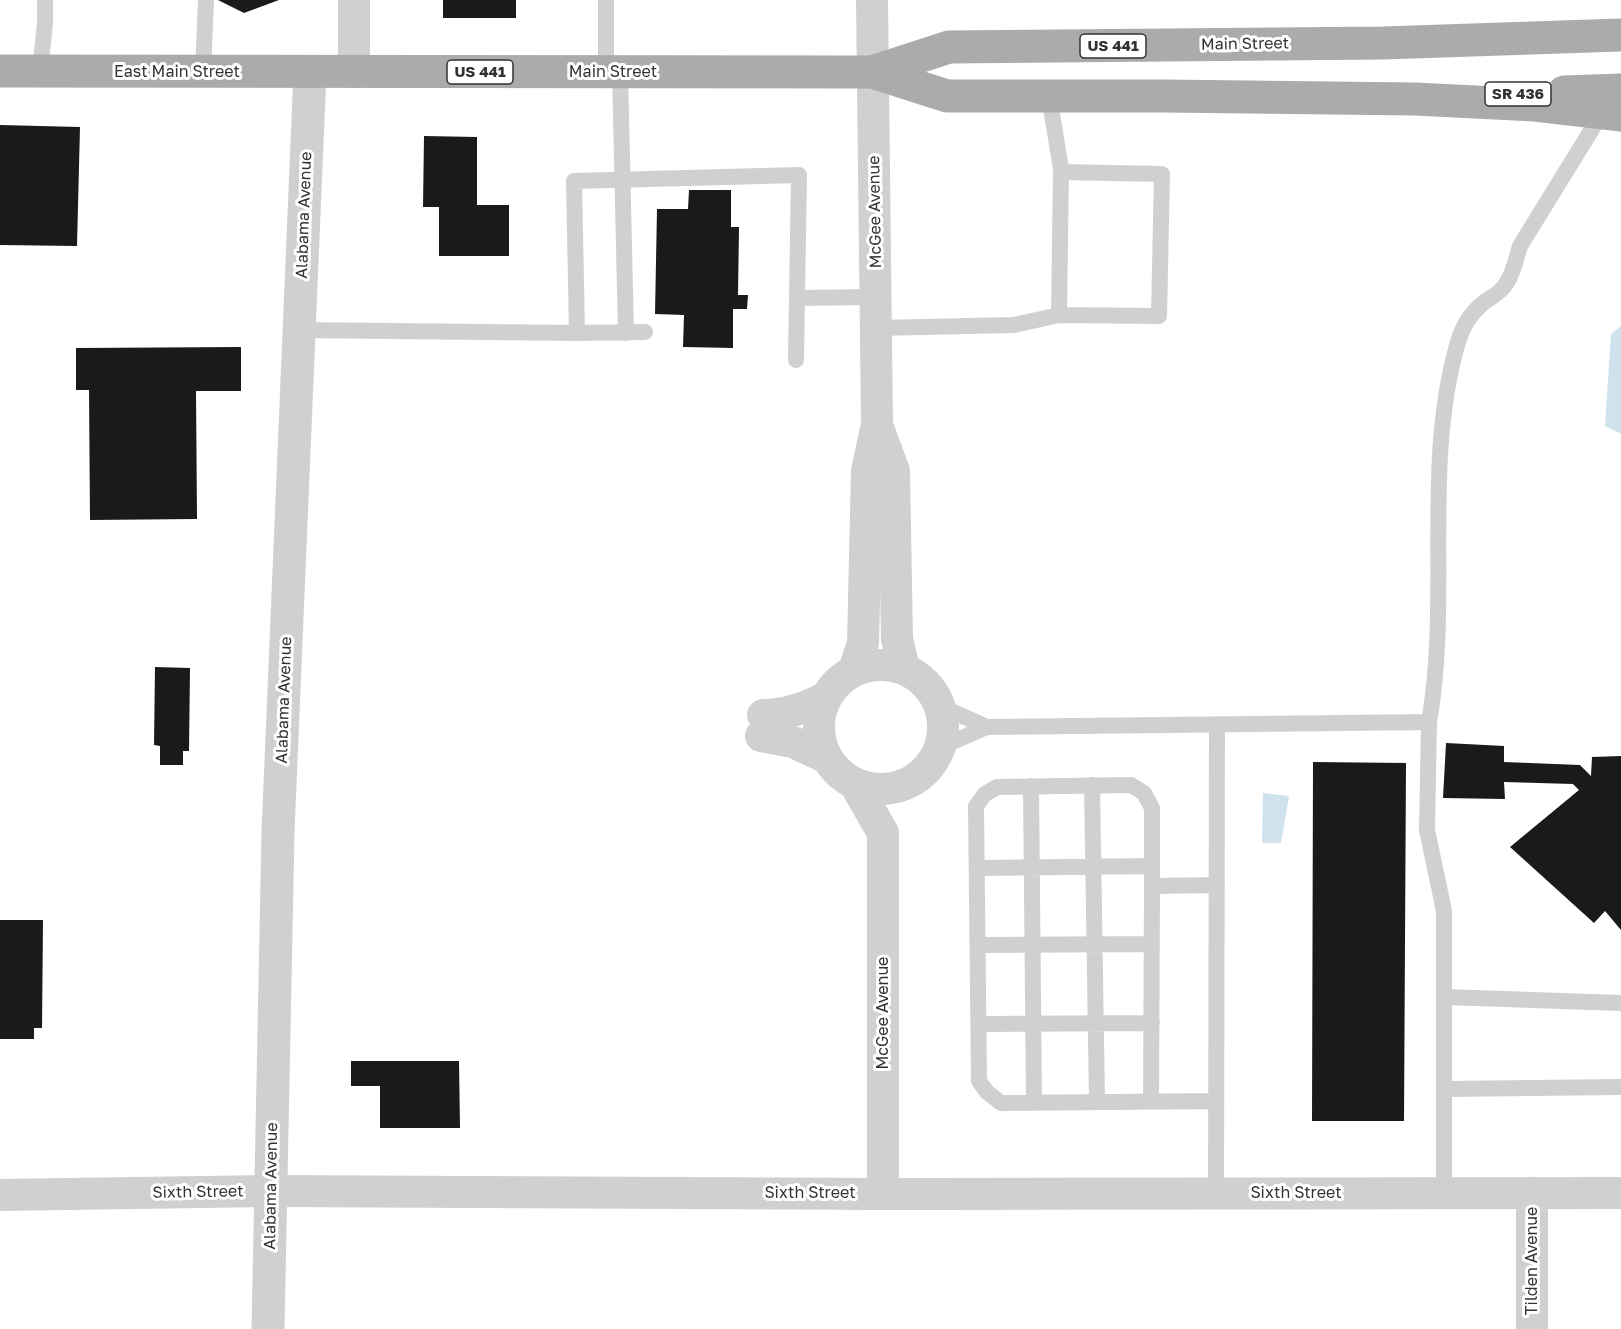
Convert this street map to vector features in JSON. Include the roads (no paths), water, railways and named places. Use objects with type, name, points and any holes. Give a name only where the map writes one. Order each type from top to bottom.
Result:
[{"type":"main road","name":"Main Street","points":[[873,72],[949,47],[1383,43],[1621,35]]},
{"type":"main road","name":"East Main Street","points":[[0,71],[354,72]]},
{"type":"main road","name":"Main Street","points":[[354,72],[873,72],[947,96],[1415,99]]},
{"type":"main road","name":"SR 436","points":[[1415,99],[1615,106]]},
{"type":"street","points":[[354,0],[354,72]]},
{"type":"street","name":"McGee Avenue","points":[[854,670],[863,643],[867,471],[877,424],[873,0]]},
{"type":"street","name":"Alabama Avenue","points":[[268,1329],[278,832],[310,72]]},
{"type":"street","name":"McGee Avenue","points":[[877,424],[894,471],[897,639],[904,669]]},
{"type":"street","points":[[883,833],[915,780],[931,765],[941,747],[944,727],[940,706],[932,691],[920,678],[904,669],[888,665],[870,665],[854,670],[837,682],[825,698],[819,718],[819,738],[825,757],[838,773],[855,784],[875,790],[896,788],[915,780]]},
{"type":"street","points":[[825,698],[796,711],[777,715],[762,726],[825,757]]},
{"type":"street","name":"McGee Avenue","points":[[855,784],[883,833],[883,1194]]},
{"type":"street","name":"Sixth Street","points":[[0,1195],[270,1191],[883,1194],[1621,1193]]},
{"type":"street","name":"Tilden Avenue","points":[[1532,1193],[1532,1329]]},
{"type":"lane","points":[[40,71],[45,0]]},
{"type":"lane","points":[[203,72],[206,0]]},
{"type":"lane","points":[[606,0],[623,180],[626,333]]},
{"type":"lane","points":[[1048,96],[1062,172],[1059,315]]},
{"type":"lane","points":[[1444,1193],[1444,912],[1427,830],[1429,722],[1436,683],[1440,462],[1447,398],[1462,330],[1481,305],[1499,293],[1506,285],[1515,267],[1520,246],[1615,106]]},
{"type":"lane","points":[[876,328],[1014,324],[1059,315],[1159,316],[1162,174],[1062,172]]},
{"type":"lane","points":[[577,333],[574,181],[799,175],[796,360]]},
{"type":"lane","points":[[797,298],[876,297]]},
{"type":"lane","points":[[299,330],[645,332]]},
{"type":"lane","points":[[940,706],[987,727]]},
{"type":"lane","points":[[941,747],[987,727],[1429,722]]},
{"type":"lane","points":[[1216,1194],[1217,725]]},
{"type":"lane","points":[[1092,785],[1097,1102]]},
{"type":"lane","points":[[1151,1101],[1152,808],[1144,794],[1131,785],[997,787],[985,794],[976,806],[979,1081],[987,1092],[1001,1102],[1216,1101]]},
{"type":"lane","points":[[1031,786],[1034,1102]]},
{"type":"lane","points":[[977,868],[1152,866]]},
{"type":"lane","points":[[1152,886],[1217,885]]},
{"type":"lane","points":[[978,945],[1152,944]]},
{"type":"lane","points":[[1445,997],[1621,1003]]},
{"type":"lane","points":[[979,1024],[1152,1023]]},
{"type":"lane","points":[[1444,1089],[1621,1087]]},
{"type":"water","points":[[1621,326],[1621,434],[1605,426],[1611,334]]},
{"type":"water","points":[[1263,793],[1289,796],[1281,843],[1262,843]]}]
